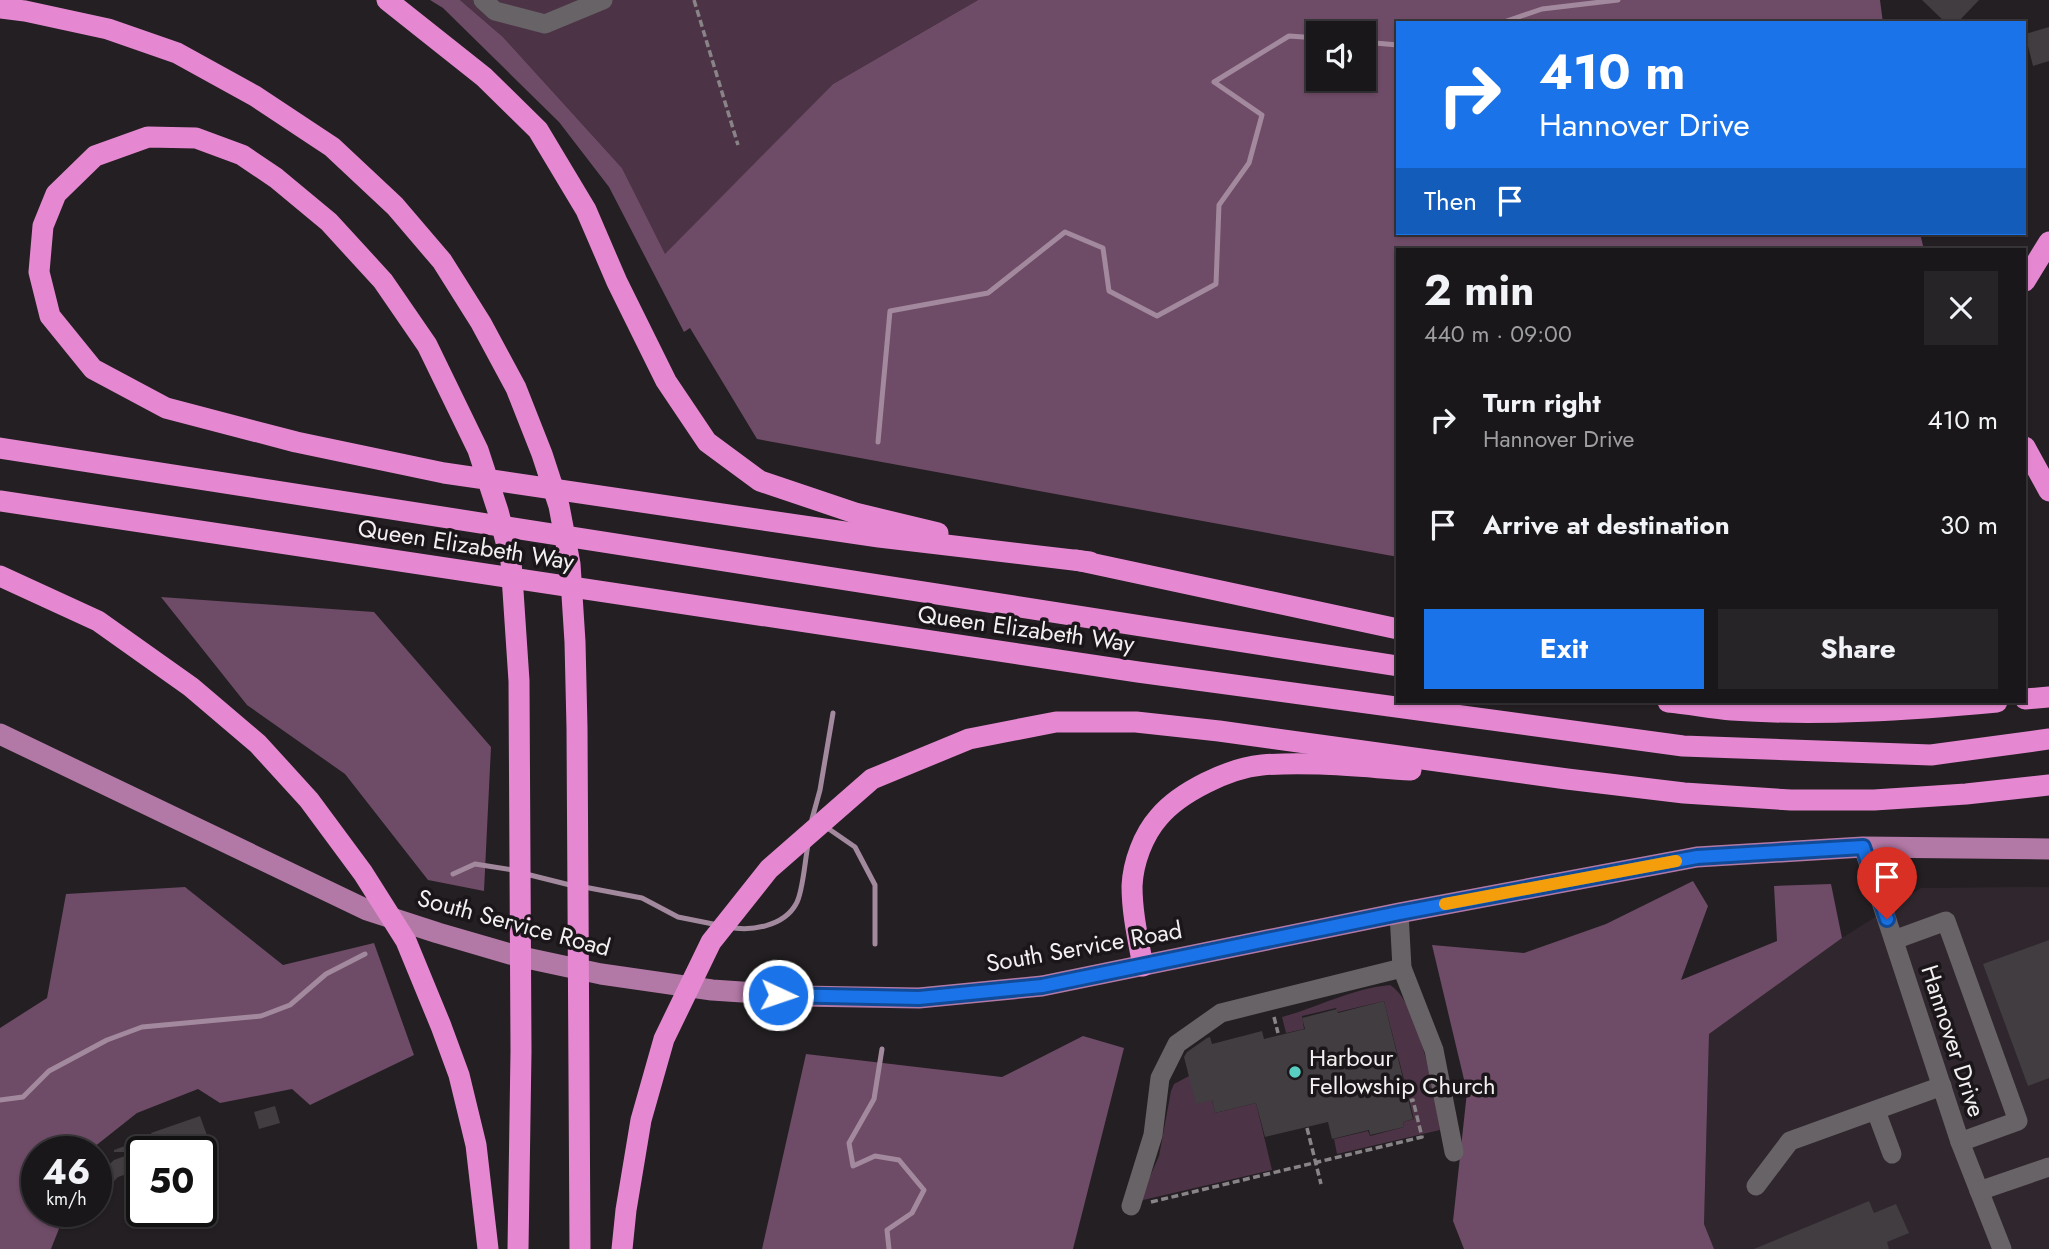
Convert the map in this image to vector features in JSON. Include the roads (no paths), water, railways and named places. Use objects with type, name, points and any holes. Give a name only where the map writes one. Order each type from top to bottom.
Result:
[{"type":"highway","points":[[387,0],[484,77],[538,130],[586,210],[617,282],[666,381],[707,442],[760,481],[855,513],[953,537],[1090,562],[1396,629]]},
{"type":"highway","points":[[0,8],[107,29],[177,53],[255,96],[332,147],[395,206],[442,261],[481,323],[516,388],[559,506],[570,564],[577,728],[580,1249]]},
{"type":"highway","points":[[518,1249],[521,1051],[519,681],[511,561],[478,450],[427,345],[383,281],[329,222],[276,178],[242,155],[196,138],[148,137],[95,156],[56,194],[43,226],[39,272],[50,316],[93,369],[166,408],[296,442],[444,472],[879,537],[1090,562]]},
{"type":"highway","points":[[2026,279],[2049,242]]},
{"type":"highway","name":"Queen Elizabeth Way","points":[[0,448],[1396,666]]},
{"type":"highway","points":[[2026,449],[2049,491]]},
{"type":"highway","name":"Queen Elizabeth Way","points":[[0,501],[1124,670],[1683,746],[1931,755],[2049,739]]},
{"type":"highway","points":[[0,576],[97,621],[191,687],[258,744],[309,800],[363,873],[405,941],[442,1026],[459,1075],[476,1145],[488,1249]]},
{"type":"highway","points":[[2026,699],[2049,697]]},
{"type":"highway","points":[[1676,703],[1732,710],[1835,712],[1925,709],[1987,703]]},
{"type":"highway","points":[[1874,703],[1925,709]]},
{"type":"highway","points":[[622,1249],[640,1120],[664,1039],[711,942],[769,869],[872,779],[969,739],[1056,722],[1136,722],[1684,793],[1791,800],[1874,800],[2049,785]]},
{"type":"highway","points":[[1143,965],[1132,884],[1139,849],[1159,817],[1190,791],[1223,775],[1260,765],[1329,765],[1567,779]]},
{"type":"main road","name":"South Service Road","points":[[0,734],[368,910],[438,933],[517,956],[601,974],[712,990],[800,996],[919,998],[1042,986],[1399,913],[1697,857],[1863,847],[2049,849]]},
{"type":"street","points":[[483,0],[495,10],[545,24],[603,0]]},
{"type":"street","name":"Hannover Drive","points":[[1863,847],[1960,1142],[2002,1249]]},
{"type":"street","points":[[1399,913],[1402,968],[1434,1050],[1454,1152]]},
{"type":"street","points":[[1894,940],[1946,921],[2018,1121],[1960,1142]]},
{"type":"street","points":[[1140,1204],[1160,1078],[1177,1044],[1221,1013],[1402,968]]},
{"type":"street","points":[[1756,1186],[1790,1141],[1942,1086]]},
{"type":"street","points":[[1876,1111],[1892,1154]]},
{"type":"street","points":[[1979,1191],[2049,1167]]},
{"type":"waterway","points":[[1507,21],[1542,9],[1618,0]]},
{"type":"waterway","points":[[878,442],[890,311],[988,293],[1065,232],[1103,248],[1109,291],[1157,316],[1216,284],[1219,205],[1249,163],[1262,115],[1214,82],[1289,36],[1306,37]]},
{"type":"waterway","points":[[1376,43],[1396,45]]},
{"type":"waterway","points":[[815,820],[812,819],[820,790],[833,713]]},
{"type":"waterway","points":[[826,827],[855,847],[875,885],[875,944]]},
{"type":"waterway","points":[[728,927],[747,929],[766,926],[791,912],[800,892],[808,845]]},
{"type":"waterway","points":[[453,874],[475,864],[513,870]]},
{"type":"waterway","points":[[526,874],[574,886]]},
{"type":"waterway","points":[[584,887],[642,898],[678,917],[718,925]]},
{"type":"waterway","points":[[0,1100],[23,1097],[49,1071],[107,1040],[142,1027],[261,1016],[290,1005],[326,974],[365,954]]},
{"type":"waterway","points":[[882,1049],[874,1099],[849,1143],[853,1166],[875,1156],[899,1160],[924,1190],[912,1213],[887,1230],[889,1249]]},
{"type":"place","name":"Harbour Fellowship Church","points":[[1295,1072]]}]
